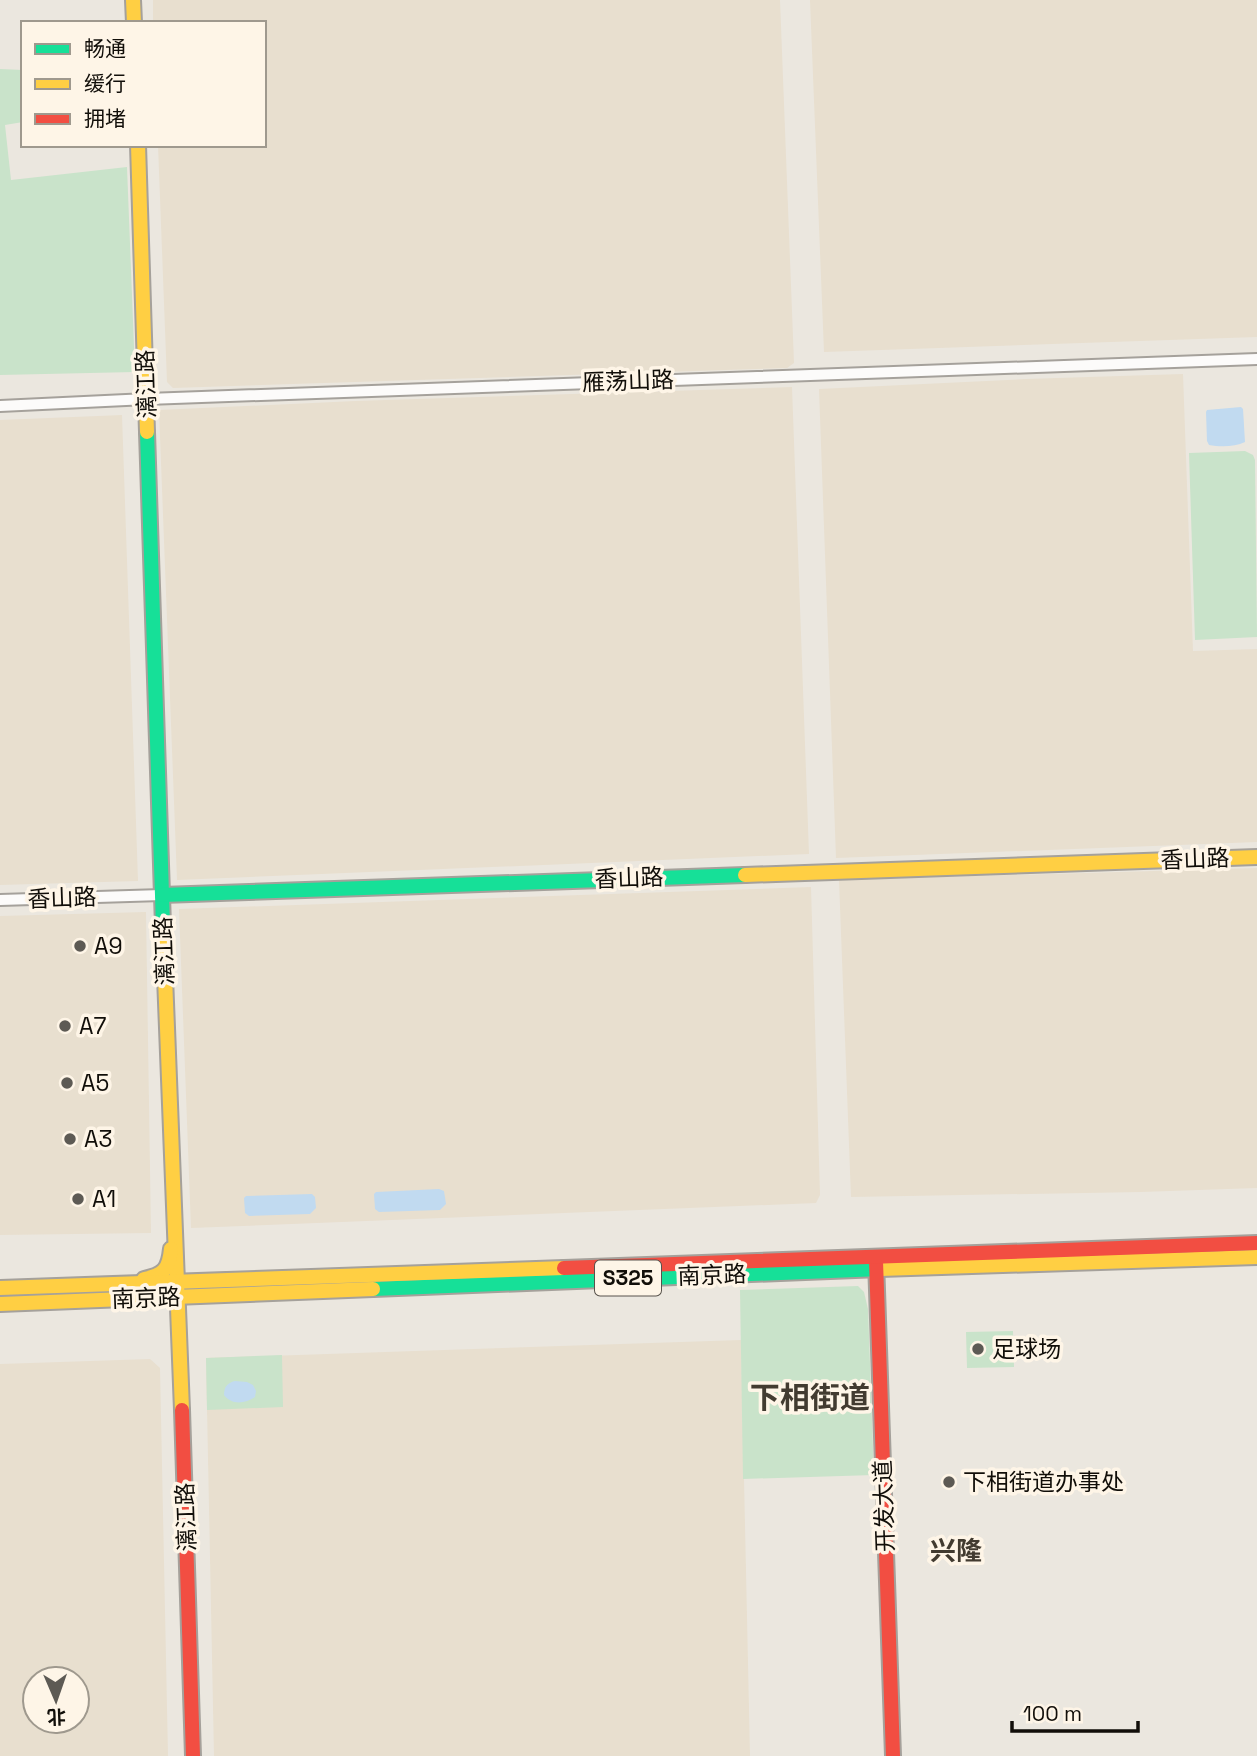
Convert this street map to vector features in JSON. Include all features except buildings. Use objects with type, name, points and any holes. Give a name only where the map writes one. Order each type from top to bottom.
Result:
[{"type":"street","points":[[133,0],[134,21]]},
{"type":"street","name":"漓江路","points":[[138,147],[193,1756]]},
{"type":"street","name":"雁荡山路","points":[[0,406],[1257,359]]},
{"type":"street","name":"香山路","points":[[0,900],[1257,857]]},
{"type":"street","points":[[128,1283],[158,1276],[168,1265],[175,1198]]},
{"type":"street","name":"南京路","points":[[0,1304],[1257,1243]]},
{"type":"street","name":"南京路","points":[[0,1288],[876,1263],[1257,1257]]},
{"type":"street","name":"开发大道","points":[[876,1263],[893,1756]]},
{"type":"shaded area","points":[[153,0],[780,0],[794,363],[787,368],[173,388],[167,382],[158,147],[266,147],[266,21],[153,21]]},
{"type":"shaded area","points":[[810,0],[1257,0],[1257,337],[824,352]]},
{"type":"shaded area","points":[[1183,374],[1193,651],[1257,649],[1257,842],[836,858],[819,389]]},
{"type":"shaded area","points":[[792,387],[809,854],[177,880],[159,410]]},
{"type":"shaded area","points":[[122,415],[138,881],[0,885],[0,420]]},
{"type":"shaded area","points":[[1257,868],[1257,1188],[851,1197],[839,880]]},
{"type":"shaded area","points":[[811,887],[820,1195],[816,1203],[191,1228],[179,909]]},
{"type":"shaded area","points":[[146,912],[151,1233],[0,1235],[0,916]]},
{"type":"shaded area","points":[[741,1340],[750,1756],[214,1756],[206,1358]]},
{"type":"shaded area","points":[[150,1359],[160,1368],[168,1756],[0,1756],[0,1364]]},
{"type":"green space","points":[[0,69],[21,70],[21,122],[5,125],[11,180],[127,167],[135,372],[0,375]]},
{"type":"green space","points":[[1245,451],[1253,455],[1255,460],[1257,637],[1195,640],[1189,453]]},
{"type":"green space","points":[[858,1286],[864,1292],[868,1309],[874,1475],[743,1479],[740,1290]]},
{"type":"green space","points":[[1013,1331],[1014,1367],[967,1368],[966,1332]]},
{"type":"green space","points":[[282,1355],[283,1407],[207,1410],[206,1358]]},
{"type":"water","points":[[1241,407],[1245,442],[1227,446],[1209,445],[1207,410]]},
{"type":"water","points":[[444,1191],[446,1204],[440,1210],[379,1212],[375,1209],[376,1192]]},
{"type":"water","points":[[312,1194],[316,1208],[310,1214],[249,1216],[245,1213],[246,1196]]},
{"type":"water","points":[[235,1381],[253,1385],[255,1397],[247,1401],[230,1401],[224,1395],[225,1388]]},
{"type":"traffic: fast","points":[[147,432],[163,926]]},
{"type":"traffic: fast","points":[[162,895],[745,875]]},
{"type":"traffic: fast","points":[[373,1289],[880,1269]]},
{"type":"traffic: slow","points":[[133,0],[134,21]]},
{"type":"traffic: slow","points":[[138,147],[147,432]]},
{"type":"traffic: slow","points":[[745,875],[1257,857]]},
{"type":"traffic: slow","points":[[163,926],[182,1410]]},
{"type":"traffic: slow","points":[[144,1279],[164,1270],[169,1262],[171,1249]]},
{"type":"traffic: slow","points":[[880,1269],[1257,1257]]},
{"type":"traffic: slow","points":[[0,1288],[564,1268]]},
{"type":"traffic: slow","points":[[0,1304],[373,1289]]},
{"type":"traffic: jam","points":[[564,1268],[1257,1243]]},
{"type":"traffic: jam","points":[[876,1261],[893,1756]]},
{"type":"traffic: jam","points":[[182,1410],[193,1756]]},
{"type":"place","name":"A9","points":[[80,946]]},
{"type":"place","name":"A7","points":[[65,1026]]},
{"type":"place","name":"A5","points":[[67,1083]]},
{"type":"place","name":"A3","points":[[70,1139]]},
{"type":"place","name":"A1","points":[[78,1199]]},
{"type":"place","name":"足球场","points":[[978,1349]]},
{"type":"place","name":"下相街道办事处","points":[[949,1482]]},
{"type":"district","name":"下相街道","points":[[810,1398]]},
{"type":"district","name":"兴隆","points":[[956,1551]]}]
